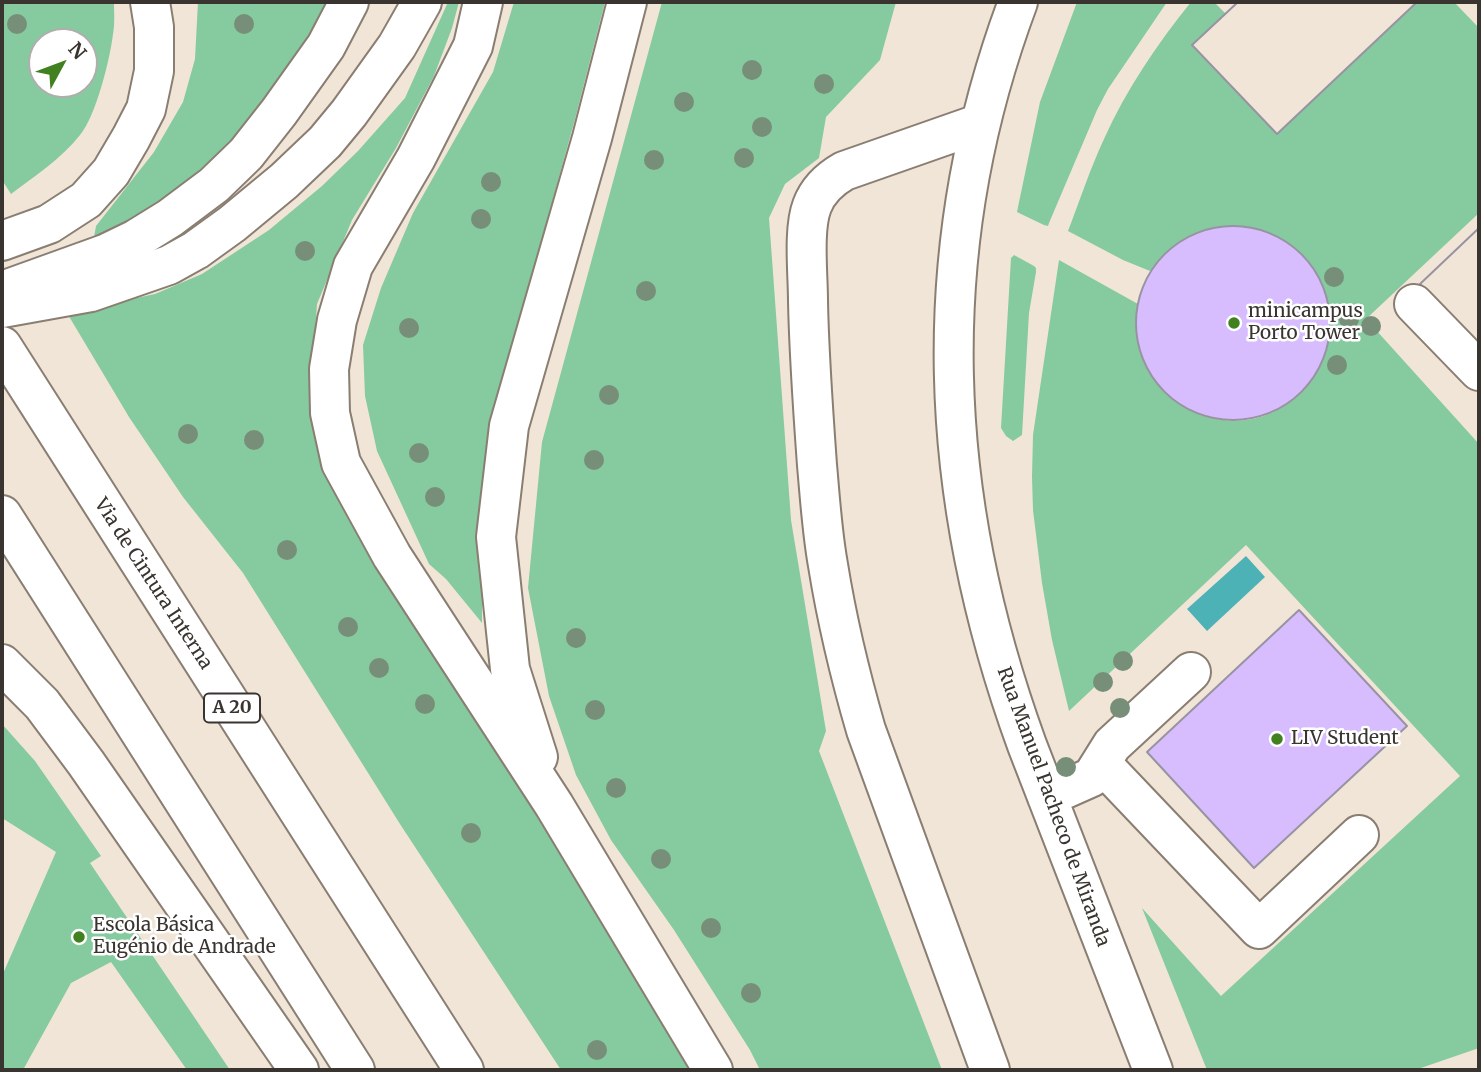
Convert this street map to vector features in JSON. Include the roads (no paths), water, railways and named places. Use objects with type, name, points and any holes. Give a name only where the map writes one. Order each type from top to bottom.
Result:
[{"type":"main road","points":[[2,241],[49,224],[86,200],[111,172],[146,109],[154,71],[154,27],[150,2]]},
{"type":"main road","points":[[2,308],[82,279],[105,254],[170,218],[214,185],[246,155],[326,46],[349,2]]},
{"type":"main road","points":[[2,291],[169,265],[196,250],[284,181],[325,142],[397,47],[422,2]]},
{"type":"main road","points":[[483,2],[473,46],[416,159],[353,266],[337,320],[330,369],[330,413],[341,463],[391,556],[554,805],[713,1070]]},
{"type":"main road","points":[[554,805],[510,669],[496,537],[509,426],[628,2]]},
{"type":"main road","name":"Rua Manuel Pacheco de Miranda","points":[[1018,2],[1000,51],[971,162],[958,248],[954,399],[964,505],[990,629],[1017,717],[1153,1070]]},
{"type":"main road","points":[[981,123],[844,172],[828,183],[812,206],[808,225],[808,280],[809,354],[822,521],[827,562],[849,673],[866,730],[990,1070]]},
{"type":"main road","points":[[1414,304],[1479,372]]},
{"type":"main road","name":"Via de Cintura Interna","points":[[2,346],[464,1070]]},
{"type":"main road","points":[[2,515],[355,1070]]},
{"type":"main road","points":[[2,664],[42,704],[79,753],[299,1070]]},
{"type":"main road","points":[[1047,797],[1092,778],[1112,745],[1191,672]]},
{"type":"main road","points":[[2,695],[43,740],[270,1070]]},
{"type":"main road","points":[[1101,764],[1259,929],[1359,835]]},
{"type":"water","points":[[1246,556],[1265,577],[1207,631],[1187,609]]},
{"type":"place","name":"minicampus Porto Tower","points":[[1234,323]]},
{"type":"place","name":"LIV Student","points":[[1277,739]]},
{"type":"place","name":"Escola Básica Eugénio de Andrade","points":[[79,937]]}]
